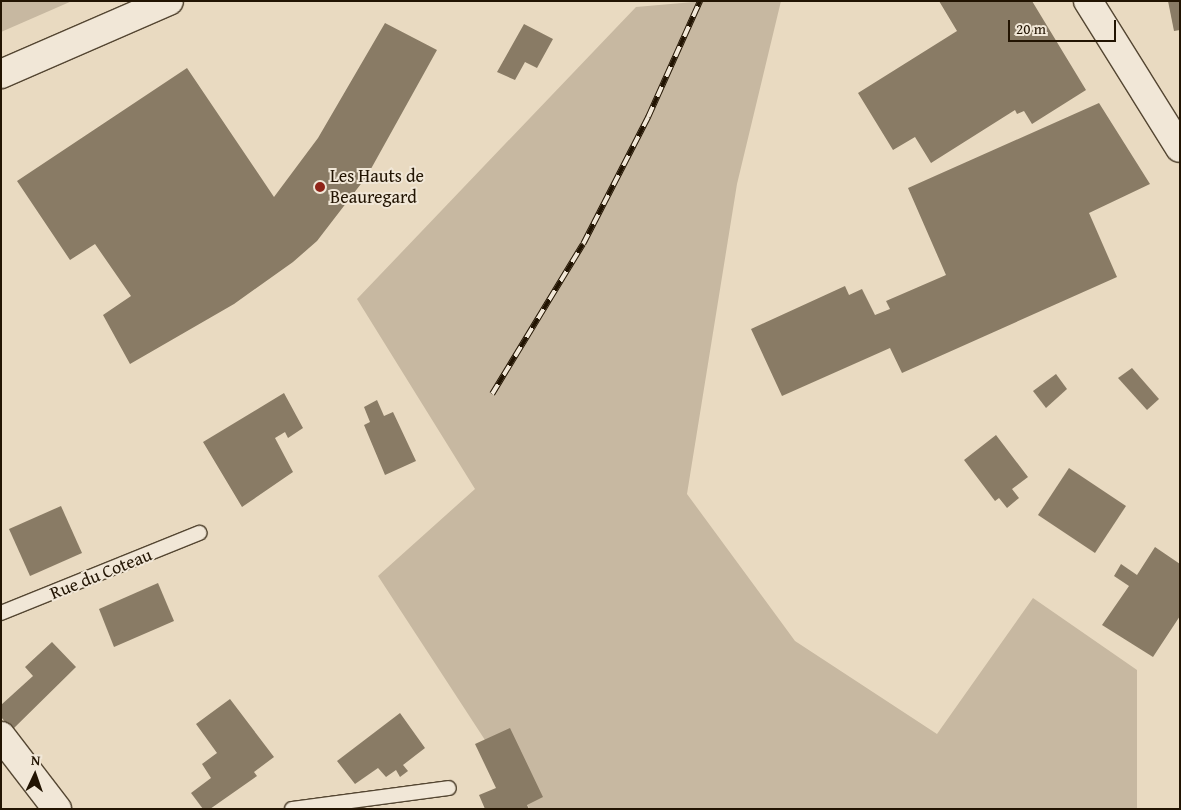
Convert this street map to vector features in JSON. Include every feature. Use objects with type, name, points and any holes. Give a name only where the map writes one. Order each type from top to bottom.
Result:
[{"type":"street","points":[[1,74],[168,1]]},
{"type":"street","points":[[1088,1],[1180,148]]},
{"type":"street","points":[[1,736],[57,809]]},
{"type":"lane","name":"Rue du Coteau","points":[[1,613],[199,533]]},
{"type":"lane","points":[[292,809],[449,788]]},
{"type":"shaded area","points":[[1,1],[72,1],[1,32]]},
{"type":"shaded area","points":[[705,1],[781,1],[737,184],[687,494],[795,641],[937,734],[1033,598],[1137,670],[1137,809],[530,809],[378,576],[475,489],[357,299],[636,7]]},
{"type":"building","points":[[939,1],[1032,1],[1086,90],[1032,124],[1024,111],[1017,114],[1015,110],[931,163],[915,137],[893,150],[858,93],[957,31]]},
{"type":"building","points":[[1168,1],[1180,1],[1180,30],[1174,31]]},
{"type":"building","points":[[385,23],[437,50],[367,176],[317,241],[293,262],[234,304],[130,364],[103,315],[131,296],[95,244],[70,260],[17,181],[187,68],[274,197],[318,138]]},
{"type":"building","points":[[524,24],[553,39],[537,68],[525,62],[515,80],[497,72]]},
{"type":"building","points":[[1099,103],[1150,184],[1089,213],[1117,277],[902,373],[890,348],[782,396],[751,329],[845,286],[849,295],[862,289],[875,315],[890,309],[886,301],[946,275],[908,188]]},
{"type":"building","points":[[1132,368],[1159,399],[1147,410],[1118,378]]},
{"type":"building","points":[[1056,374],[1067,389],[1046,408],[1033,391]]},
{"type":"building","points":[[284,393],[303,428],[288,438],[285,432],[275,438],[293,472],[242,507],[203,442]]},
{"type":"building","points":[[377,400],[384,416],[393,412],[416,461],[385,475],[364,425],[370,422],[364,407]]},
{"type":"building","points":[[996,435],[1028,477],[1012,489],[1019,498],[1007,508],[999,498],[995,501],[964,460]]},
{"type":"building","points":[[1069,468],[1126,506],[1095,553],[1038,515]]},
{"type":"building","points":[[61,506],[82,553],[30,576],[9,529]]},
{"type":"building","points":[[1155,547],[1180,564],[1180,616],[1153,657],[1102,625],[1129,586],[1114,576],[1121,564],[1137,575]]},
{"type":"building","points":[[158,583],[174,621],[114,647],[99,609]]},
{"type":"building","points":[[52,642],[76,667],[12,730],[1,717],[1,705],[33,676],[25,667]]},
{"type":"building","points":[[230,699],[274,757],[254,772],[257,776],[210,809],[203,809],[191,793],[211,778],[202,764],[217,753],[196,724]]},
{"type":"building","points":[[400,713],[425,748],[403,765],[408,771],[400,777],[396,770],[386,777],[378,768],[355,784],[337,761]]},
{"type":"building","points":[[510,728],[543,797],[527,805],[529,809],[485,809],[479,795],[496,788],[475,744]]},
{"type":"railway","points":[[492,394],[583,244],[648,117],[700,1]]},
{"type":"place","name":"Les Hauts de Beauregard","points":[[320,187]]}]
